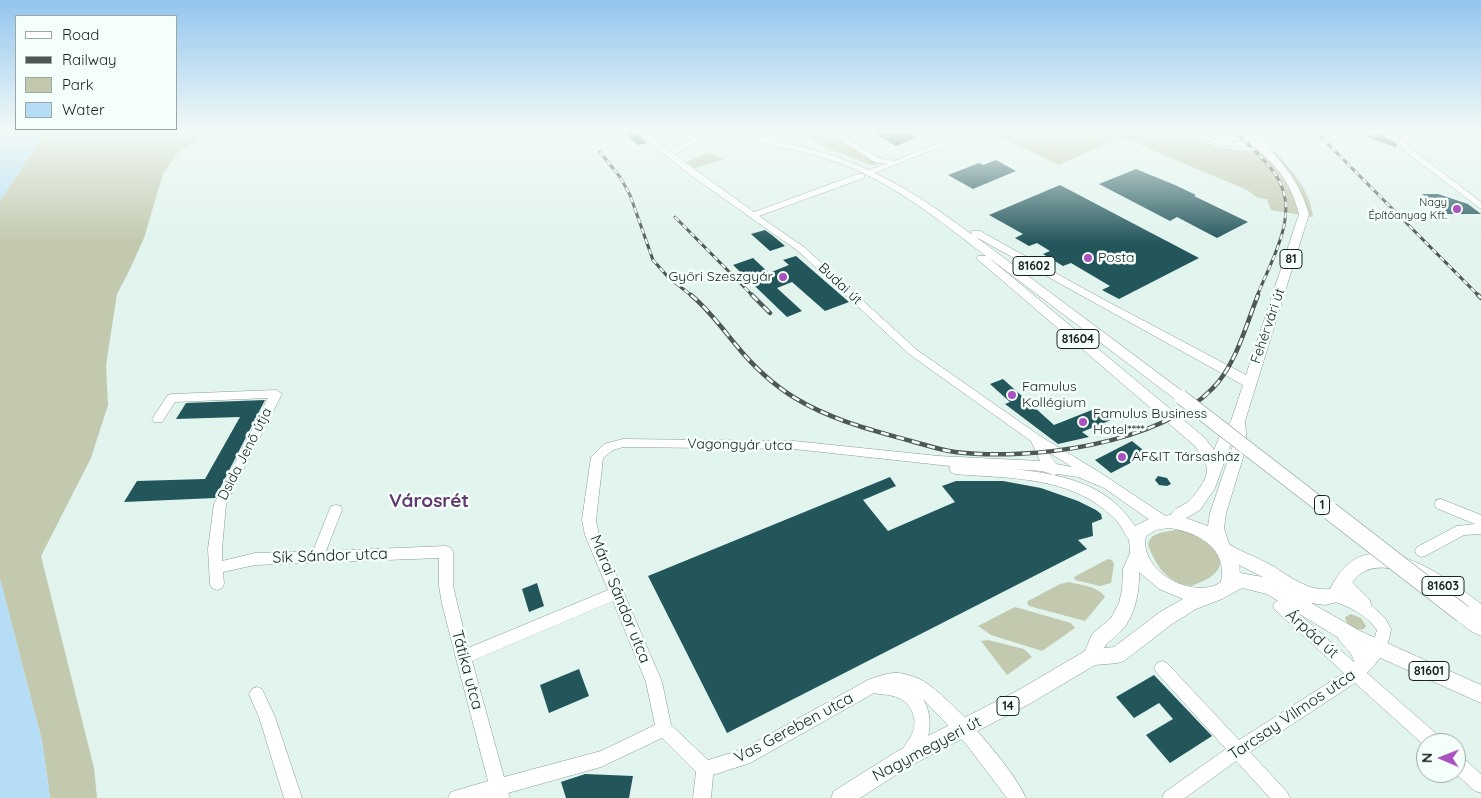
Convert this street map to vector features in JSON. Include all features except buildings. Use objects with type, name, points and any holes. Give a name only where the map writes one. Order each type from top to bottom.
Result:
[{"type":"main road","name":"1","points":[[859,169],[868,173]]},
{"type":"main road","name":"1","points":[[861,169],[908,193],[935,212],[1481,628]]},
{"type":"main road","name":"Fehérvári út","points":[[1169,521],[1194,506],[1210,484],[1226,437],[1238,421],[1304,214],[1296,186],[1283,169]]},
{"type":"main road","name":"81602","points":[[935,212],[1250,383]]},
{"type":"main road","name":"81604","points":[[935,212],[964,243],[1200,442],[1212,460],[1214,469]]},
{"type":"main road","name":"Fehérvári út","points":[[1222,548],[1216,523],[1240,445],[1238,421]]},
{"type":"main road","points":[[1092,657],[1098,640],[1117,624],[1127,604],[1131,590],[1131,569],[1137,546],[1145,526],[1169,521],[1205,532],[1222,548],[1232,565],[1232,579],[1222,589],[1203,596],[1190,594],[1170,587],[1152,574],[1143,564],[1137,546]]},
{"type":"main road","points":[[1222,548],[1315,597],[1327,598],[1339,589]]},
{"type":"main road","name":"81603","points":[[1339,589],[1351,573],[1362,564],[1386,562],[1401,564],[1434,579],[1481,614]]},
{"type":"main road","name":"81601","points":[[1222,589],[1238,580],[1250,581],[1260,585],[1280,594],[1336,628],[1481,694]]},
{"type":"main road","name":"Nagymegyeri út","points":[[841,798],[903,759],[1038,690],[1092,657],[1118,655],[1166,618],[1222,589]]},
{"type":"street","name":"Budai út","points":[[689,169],[801,249],[913,352],[1036,439],[1169,521]]},
{"type":"street","points":[[753,216],[877,169]]},
{"type":"street","points":[[1434,169],[1480,204]]},
{"type":"street","name":"Dsida Jenő útja","points":[[158,419],[172,398],[276,394],[222,496],[216,528],[217,584]]},
{"type":"street","points":[[1036,439],[1042,455],[1054,473],[1071,484],[1087,490],[1112,507],[1127,523],[1137,546]]},
{"type":"street","name":"Vagongyár utca","points":[[612,445],[794,445],[867,454],[930,467],[1032,470],[1054,473]]},
{"type":"street","name":"Márai Sándor utca","points":[[612,445],[603,449],[597,457],[589,520],[592,534],[654,682],[664,729]]},
{"type":"street","points":[[1054,473],[1059,463],[1057,451]]},
{"type":"street","points":[[1032,470],[1042,455]]},
{"type":"street","name":"Budai út","points":[[1054,473],[1080,473],[1107,484]]},
{"type":"street","points":[[1442,504],[1481,521]]},
{"type":"street","points":[[317,557],[336,510]]},
{"type":"street","points":[[1422,551],[1462,530],[1481,529]]},
{"type":"street","name":"Sík Sándor utca","points":[[216,568],[255,559],[446,552]]},
{"type":"street","name":"Tátika utca","points":[[446,552],[446,586],[499,792]]},
{"type":"street","name":"Tarcsay Vilmos utca","points":[[1171,798],[1359,671],[1377,648],[1384,635],[1384,629],[1374,616],[1339,589]]},
{"type":"street","points":[[464,657],[617,593]]},
{"type":"street","name":"Árpád út","points":[[1280,606],[1359,671],[1424,733]]},
{"type":"street","points":[[1336,628],[1361,654],[1359,671]]},
{"type":"street","points":[[1162,668],[1281,798]]},
{"type":"street","name":"Vas Gereben utca","points":[[705,769],[744,756],[860,692],[885,681],[901,680],[912,683],[933,698],[964,729],[990,759],[1017,798]]},
{"type":"street","name":"Vas Gereben utca","points":[[860,692],[874,688],[894,688],[907,694],[918,704],[923,714],[923,728],[916,744],[903,759]]},
{"type":"street","points":[[257,694],[268,717],[293,798]]},
{"type":"street","points":[[457,798],[499,792],[607,757],[664,729],[705,769],[702,798]]},
{"type":"street","points":[[1466,772],[1481,785]]},
{"type":"green space","points":[[21,169],[166,169],[163,174],[144,238],[117,294],[106,365],[108,405],[91,458],[41,556],[94,768],[97,798],[50,798],[42,741],[0,579],[0,200]]},
{"type":"green space","points":[[1198,169],[1290,169],[1304,189],[1313,217],[1271,210],[1267,199],[1258,198],[1247,190]]},
{"type":"green space","points":[[1182,529],[1212,547],[1220,561],[1219,568],[1213,575],[1192,586],[1169,577],[1155,560],[1148,545],[1150,540],[1157,534]]},
{"type":"green space","points":[[1108,559],[1112,560],[1114,564],[1111,583],[1100,586],[1075,580],[1074,577]]},
{"type":"green space","points":[[1069,582],[1098,590],[1105,597],[1085,621],[1029,606],[1027,603],[1060,584]]},
{"type":"green space","points":[[1015,607],[1071,623],[1075,628],[1042,651],[991,635],[978,626]]},
{"type":"green space","points":[[1351,614],[1361,618],[1366,626],[1364,629],[1357,629],[1349,625],[1345,617]]},
{"type":"green space","points":[[988,640],[1024,649],[1032,657],[1007,675],[981,641]]},
{"type":"water","points":[[0,169],[21,169],[0,200]]},
{"type":"water","points":[[0,579],[42,741],[50,798],[0,798]]},
{"type":"railway","points":[[614,169],[630,195],[653,260],[668,277],[692,296]]},
{"type":"railway","points":[[1257,296],[1282,235],[1285,219],[1286,204],[1283,189],[1272,169]]},
{"type":"railway","points":[[1353,169],[1479,296]]},
{"type":"railway","points":[[675,217],[753,296]]},
{"type":"railway","points":[[691,295],[709,312],[742,353],[763,374],[778,387],[809,406],[852,424],[881,433],[944,450],[985,454],[1055,451],[1091,445],[1126,436],[1159,424],[1188,408],[1212,389],[1227,369],[1239,345],[1258,295]]},
{"type":"railway","points":[[753,296],[770,313]]},
{"type":"place","name":"Nagy Építőanyag Kft.","points":[[1457,209]]},
{"type":"place","name":"Posta","points":[[1088,258]]},
{"type":"place","name":"Győri Szeszgyár","points":[[783,277]]},
{"type":"place","name":"Famulus Kollégium","points":[[1012,395]]},
{"type":"place","name":"Famulus Business Hotel****","points":[[1083,422]]},
{"type":"place","name":"AF&IT Társasház","points":[[1122,457]]},
{"type":"district","name":"Városrét","points":[[429,501]]}]
